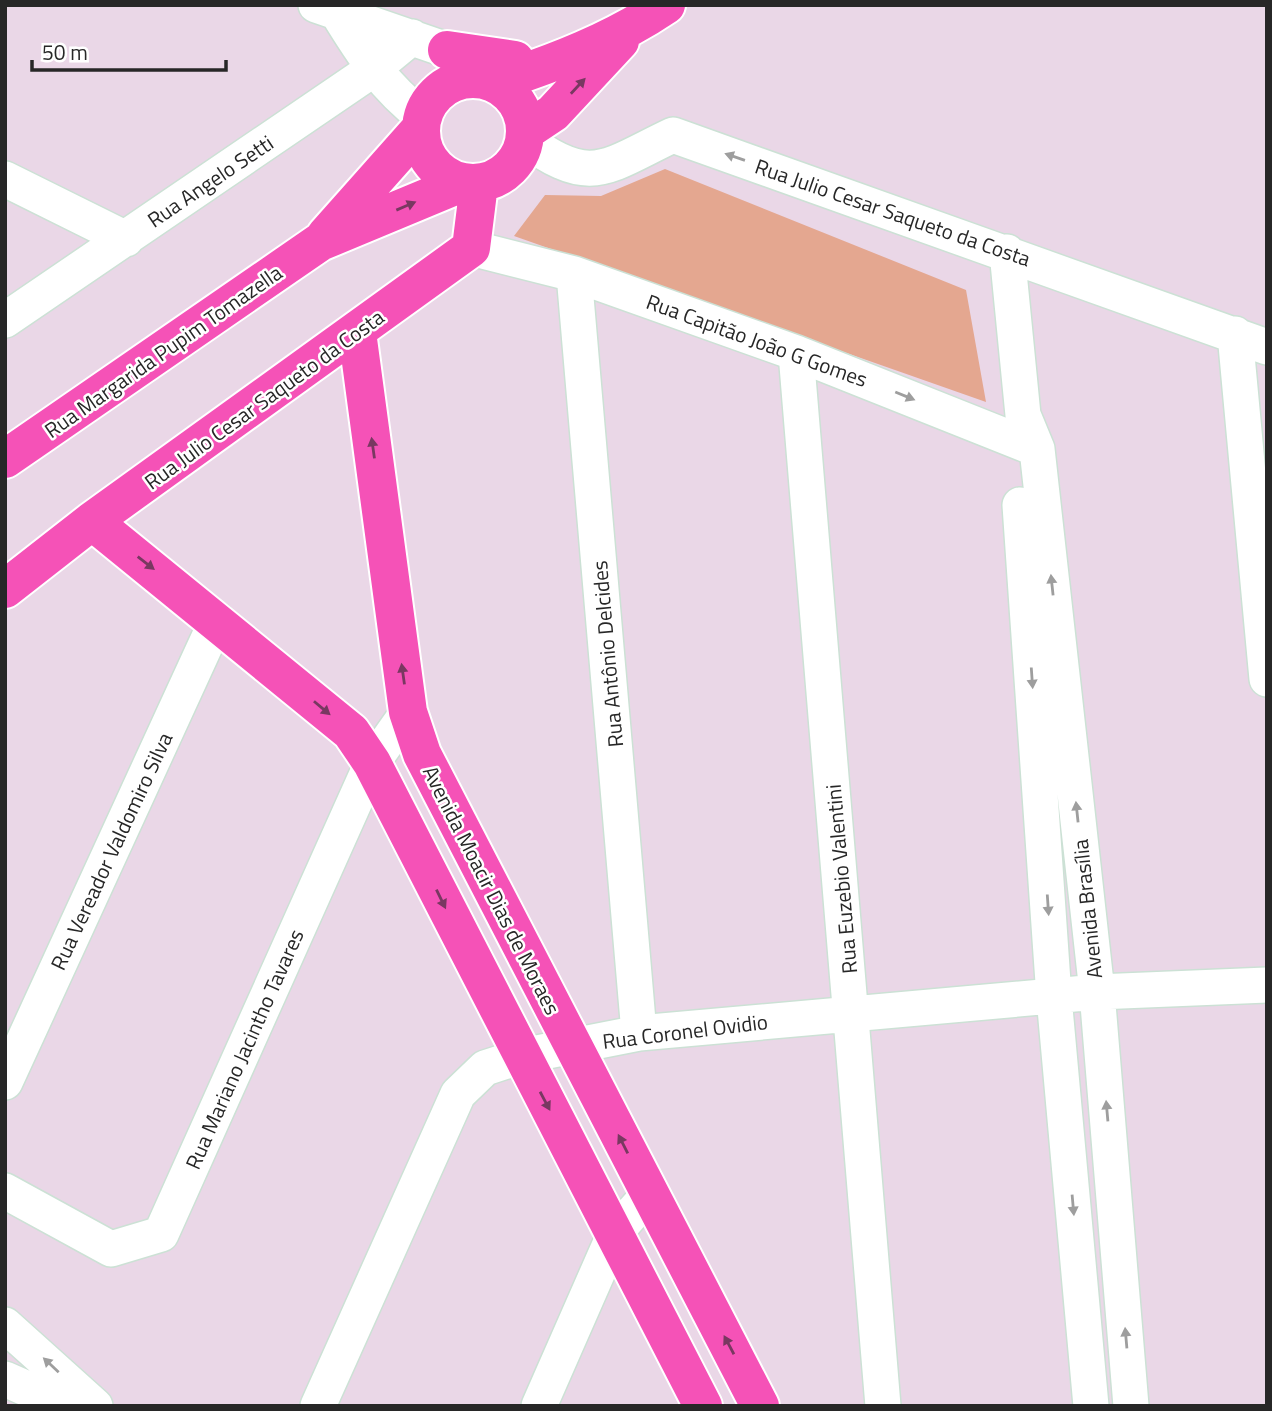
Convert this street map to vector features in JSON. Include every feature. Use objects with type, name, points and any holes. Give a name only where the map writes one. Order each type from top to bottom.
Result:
[{"type":"main road","points":[[486,81],[517,102],[526,135],[520,155],[510,170],[496,179],[470,183],[444,175],[431,162],[423,146],[422,122],[430,101],[443,88],[460,80],[486,81],[559,62],[631,29],[667,5]]},
{"type":"main road","points":[[526,135],[553,113],[631,29]]},
{"type":"main road","points":[[447,50],[506,60],[559,62]]},
{"type":"main road","name":"Rua Margarida Pupim Tomazella","points":[[320,242],[422,122]]},
{"type":"main road","points":[[470,183],[471,248]]},
{"type":"main road","name":"Rua Margarida Pupim Tomazella","points":[[5,459],[320,242],[470,183]]},
{"type":"main road","name":"Rua Julio Cesar Saqueto da Costa","points":[[5,589],[92,521],[471,248]]},
{"type":"main road","name":"Avenida Moacir Dias de Moraes","points":[[357,332],[408,712],[422,754],[760,1406]]},
{"type":"main road","points":[[92,521],[217,620],[351,732],[372,763],[703,1406]]},
{"type":"street","points":[[326,9],[447,50],[486,81]]},
{"type":"street","points":[[326,9],[372,70],[422,122]]},
{"type":"street","name":"Rua Angelo Setti","points":[[5,320],[372,70],[412,37]]},
{"type":"street","name":"Rua Julio Cesar Saqueto da Costa","points":[[526,135],[565,166],[585,171],[603,168],[673,135],[1251,340]]},
{"type":"street","points":[[5,179],[126,239]]},
{"type":"street","name":"Rua Capitão João G Gomes","points":[[471,248],[574,274],[1025,435]]},
{"type":"street","name":"Avenida Brasília","points":[[1007,252],[1025,435],[1097,992],[1131,1406]]},
{"type":"street","name":"Rua Antônio Delcides","points":[[574,274],[639,1033]]},
{"type":"street","points":[[1251,340],[1267,678]]},
{"type":"street","name":"Rua Euzebio Valentini","points":[[796,353],[883,1406]]},
{"type":"street","name":"Avenida Brasília","points":[[1025,435],[1054,997],[1091,1406]]},
{"type":"street","name":"Rua Vereador Valdomiro Silva","points":[[5,1082],[217,620]]},
{"type":"street","name":"Rua Mariano Jacintho Tavares","points":[[5,1191],[111,1250],[161,1234],[372,763],[408,712]]},
{"type":"street","name":"Rua Coronel Ovidio","points":[[318,1406],[458,1094],[485,1068],[522,1056],[639,1033],[1097,992],[1267,985]]},
{"type":"street","points":[[539,1406],[615,1233],[649,1194]]},
{"type":"street","points":[[5,1325],[95,1406]]},
{"type":"street","points":[[5,1379],[66,1406]]},
{"type":"shaded area","points":[[665,169],[966,290],[986,402],[514,236],[545,195],[601,196]]}]
